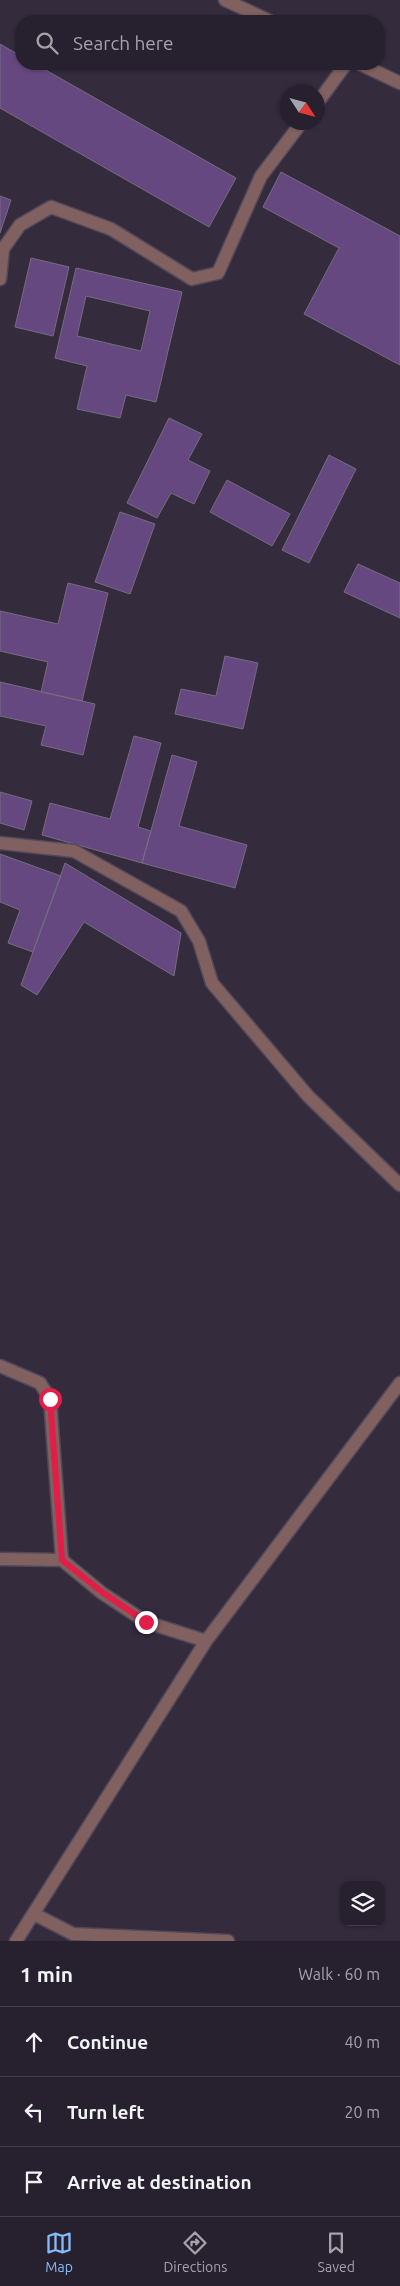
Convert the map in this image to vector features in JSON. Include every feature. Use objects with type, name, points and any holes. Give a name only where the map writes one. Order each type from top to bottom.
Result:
[{"type":"street","points":[[225,0],[257,15]]},
{"type":"street","points":[[325,92],[342,70]]},
{"type":"street","points":[[373,70],[400,82]]},
{"type":"street","points":[[0,279],[3,249],[20,225],[51,207],[111,229],[192,279],[218,273],[261,176],[296,130]]},
{"type":"street","points":[[0,842],[74,851],[181,911],[199,941],[212,983],[308,1096],[400,1185]]},
{"type":"street","points":[[0,1366],[40,1383],[50,1399],[62,1560]]},
{"type":"street","points":[[16,1941],[206,1641],[400,1383]]},
{"type":"street","points":[[0,1559],[62,1560],[102,1592],[146,1622],[206,1641]]},
{"type":"street","points":[[34,1914],[74,1934],[228,1941]]},
{"type":"building","points":[[0,44],[15,53],[15,70],[46,70],[236,178],[209,227],[0,108]]},
{"type":"building","points":[[281,172],[400,236],[400,365],[304,314],[339,248],[263,207]]},
{"type":"building","points":[[0,196],[11,200],[0,233]]},
{"type":"building","points":[[31,258],[69,267],[53,336],[15,327]]},
{"type":"building","points":[[76,268],[182,292],[156,402],[126,395],[120,418],[77,409],[87,366],[55,358]],"holes":[[[86,296],[150,311],[141,351],[77,336]]]},
{"type":"building","points":[[169,418],[202,434],[188,460],[210,471],[194,504],[171,493],[157,518],[127,503]]},
{"type":"building","points":[[329,455],[356,469],[309,563],[282,550]]},
{"type":"building","points":[[227,480],[290,514],[272,546],[210,512]]},
{"type":"building","points":[[120,512],[155,524],[130,594],[95,582]]},
{"type":"building","points":[[358,564],[400,583],[400,618],[344,592]]},
{"type":"building","points":[[68,583],[108,593],[82,701],[41,692],[48,662],[0,651],[0,611],[58,624]]},
{"type":"building","points":[[225,656],[258,663],[243,729],[175,714],[181,689],[216,696]]},
{"type":"building","points":[[0,682],[95,704],[83,755],[41,745],[46,726],[0,716]]},
{"type":"building","points":[[134,736],[161,743],[138,827],[151,831],[142,863],[42,835],[50,803],[110,819]]},
{"type":"building","points":[[172,755],[197,762],[179,826],[247,845],[235,888],[142,863]]},
{"type":"building","points":[[0,792],[32,801],[24,830],[0,823]]},
{"type":"building","points":[[0,854],[61,876],[33,952],[8,943],[20,910],[0,902]]},
{"type":"building","points":[[65,863],[181,933],[174,976],[84,922],[37,995],[21,985]]},
{"type":"route","points":[[50,1399],[62,1560],[102,1592],[146,1622]]}]
